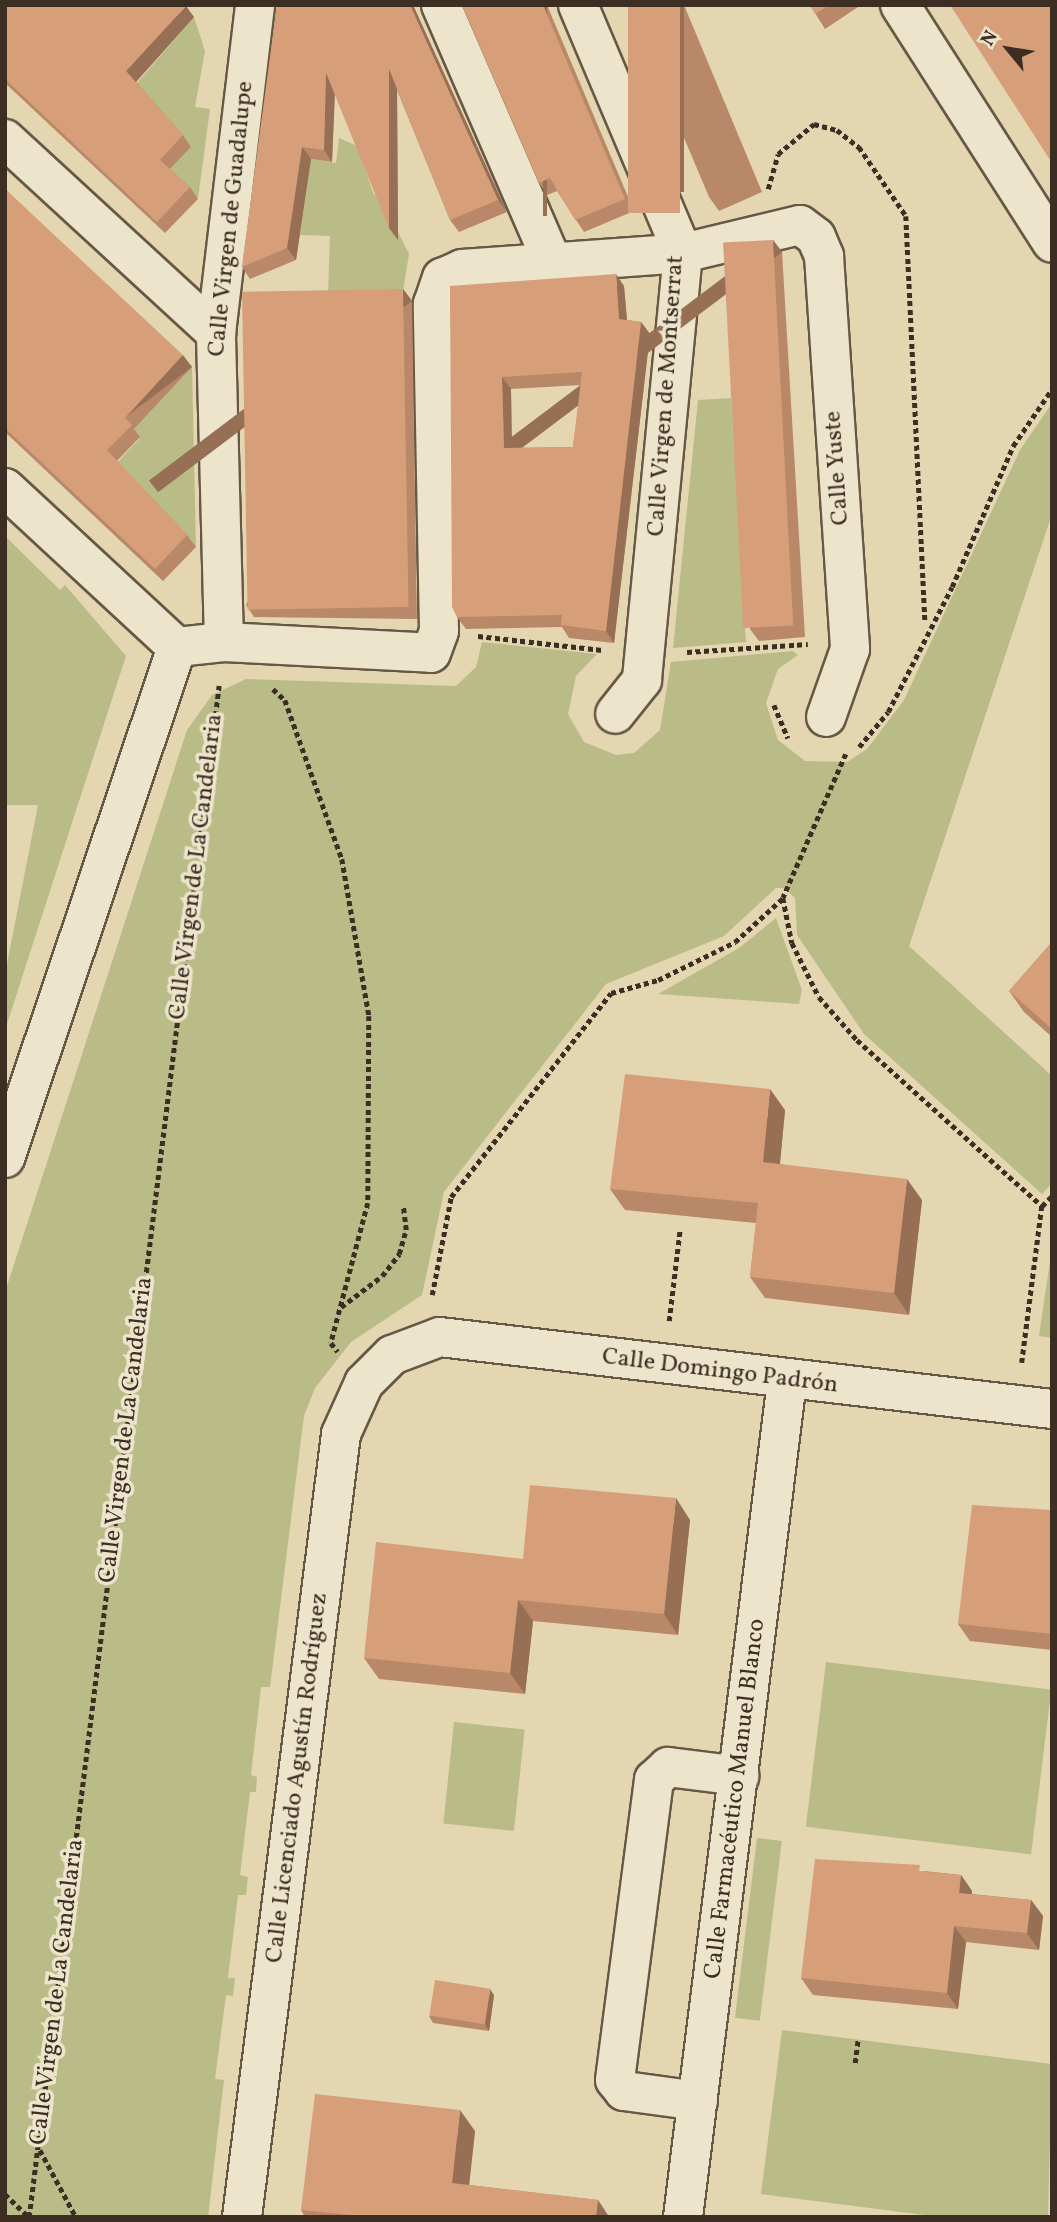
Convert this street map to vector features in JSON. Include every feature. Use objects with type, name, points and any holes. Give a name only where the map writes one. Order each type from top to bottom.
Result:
[{"type":"street","points":[[441,5],[552,261]]},
{"type":"street","name":"Calle Virgen de Montserrat","points":[[579,5],[682,253],[642,680],[615,714]]},
{"type":"street","points":[[900,5],[1052,243]]},
{"type":"street","name":"Calle Virgen de Guadalupe","points":[[224,642],[216,333],[248,10]]},
{"type":"street","points":[[5,139],[216,333]]},
{"type":"street","name":"Calle Yuste","points":[[682,253],[800,225],[816,237],[824,256],[849,641],[825,717]]},
{"type":"street","points":[[177,648],[224,642],[431,653],[439,631],[433,304],[442,278],[462,269],[682,253]]},
{"type":"street","points":[[5,488],[177,648]]},
{"type":"street","points":[[5,1158],[177,648]]},
{"type":"street","name":"Calle Domingo Padrón","points":[[407,1349],[440,1337],[787,1381],[1034,1407]]},
{"type":"street","name":"Calle Licenciado Agustín Rodríguez","points":[[242,2217],[341,1434],[365,1383],[407,1349]]},
{"type":"street","name":"Calle Farmacéutico Manuel Blanco","points":[[683,2217],[787,1381]]},
{"type":"street","points":[[698,2101],[624,2091],[615,2080],[654,1780],[668,1767],[739,1776]]},
{"type":"path","points":[[765,200],[778,154],[814,124],[837,130],[859,147],[906,216],[925,622]]},
{"type":"path","points":[[407,1349],[451,1197],[611,993],[657,980],[735,942],[783,898],[846,754],[888,712],[952,587],[1013,446],[1052,389]]},
{"type":"path","points":[[439,631],[645,654],[849,641]]},
{"type":"path","points":[[224,642],[285,700],[342,859],[369,1016],[368,1203],[331,1343],[365,1383]]},
{"type":"path","name":"Calle Virgen de La Candelaria","points":[[29,2217],[224,642]]},
{"type":"path","points":[[774,705],[776,721],[792,742]]},
{"type":"path","points":[[834,757],[846,754]]},
{"type":"path","points":[[783,898],[792,943],[820,997],[857,1040],[1042,1206]]},
{"type":"path","points":[[1034,1407],[1042,1206],[1052,1196]]},
{"type":"path","points":[[340,1307],[382,1276],[399,1254],[406,1230],[402,1205]]},
{"type":"path","points":[[669,1321],[680,1229]]},
{"type":"path","points":[[855,2063],[858,2040]]},
{"type":"path","points":[[38,2148],[76,2217]]},
{"type":"path","points":[[5,2193],[29,2217]]},
{"type":"green space","points":[[194,17],[205,51],[195,107],[210,109],[198,199],[168,171],[191,147],[136,84]]},
{"type":"green space","points":[[339,138],[357,146],[374,195],[379,193],[409,254],[403,291],[328,293],[330,236],[300,235],[311,159],[336,163]]},
{"type":"green space","points":[[192,367],[196,547],[143,489],[112,468],[140,438],[133,430]]},
{"type":"green space","points":[[731,398],[746,642],[673,648],[698,400]]},
{"type":"green space","points":[[1052,403],[1052,514],[909,946],[1052,1076],[1052,1183],[1042,1194],[864,1034],[797,935],[795,898],[784,888],[776,888],[724,936],[606,984],[444,1192],[422,1295],[351,1342],[315,1388],[304,1416],[270,1687],[261,1687],[251,1775],[257,1777],[256,1792],[250,1792],[240,1875],[248,1877],[246,1895],[238,1895],[228,1978],[235,1978],[233,1996],[226,1995],[215,2079],[224,2080],[208,2217],[5,2217],[5,1292],[187,730],[212,695],[246,679],[456,686],[476,667],[482,642],[597,654],[576,676],[568,714],[584,742],[616,755],[634,753],[660,730],[671,662],[793,651],[798,655],[778,669],[766,703],[778,740],[805,761],[847,762],[867,749],[904,700],[1020,450]]},
{"type":"green space","points":[[5,536],[60,590],[65,585],[126,656],[7,1024],[5,974],[38,805],[5,805]]},
{"type":"green space","points":[[776,918],[802,990],[799,1004],[658,994],[739,948]]},
{"type":"green space","points":[[1052,1247],[1052,1338],[1039,1336]]},
{"type":"green space","points":[[826,1662],[1051,1690],[1031,1854],[806,1827]]},
{"type":"green space","points":[[454,1722],[525,1729],[514,1831],[443,1823]]},
{"type":"green space","points":[[757,1838],[782,1841],[760,2021],[735,2018]]},
{"type":"green space","points":[[782,2030],[1052,2064],[1048,2217],[940,2217],[761,2194]]},
{"type":"building","points":[[5,5],[186,6],[126,71],[183,135],[160,160],[190,187],[157,222],[5,79]]},
{"type":"building","points":[[277,5],[410,5],[498,200],[450,220],[389,69],[389,228],[326,73],[324,150],[302,147],[287,248],[242,267]]},
{"type":"building","points":[[462,5],[543,5],[625,199],[575,220],[550,178],[539,183]]},
{"type":"building","points":[[628,5],[680,5],[680,213],[628,213]]},
{"type":"building","points":[[810,5],[829,5],[815,14]]},
{"type":"building","points":[[950,5],[1052,5],[1052,163]]},
{"type":"building","points":[[5,189],[183,355],[125,418],[132,425],[107,450],[187,535],[155,569],[5,428]]},
{"type":"building","points":[[773,240],[793,625],[743,628],[723,243]]},
{"type":"building","points":[[616,274],[619,319],[641,322],[606,631],[561,625],[562,615],[457,617],[452,607],[450,286]],"holes":[[[582,372],[573,447],[504,448],[502,377]]]},
{"type":"building","points":[[403,289],[409,607],[248,610],[242,292]]},
{"type":"building","points":[[1052,942],[1052,1029],[1009,991]]},
{"type":"building","points":[[625,1074],[770,1089],[763,1162],[907,1179],[894,1293],[750,1277],[758,1203],[610,1189]]},
{"type":"building","points":[[530,1485],[676,1498],[664,1614],[518,1600],[510,1673],[364,1658],[376,1542],[523,1559]]},
{"type":"building","points":[[972,1505],[1052,1510],[1052,1634],[958,1624]]},
{"type":"building","points":[[815,1859],[920,1865],[919,1871],[961,1875],[959,1893],[1031,1900],[1027,1933],[954,1926],[947,1993],[801,1978]]},
{"type":"building","points":[[435,1980],[490,1989],[485,2024],[429,2016]]},
{"type":"building","points":[[315,2094],[460,2110],[452,2183],[598,2200],[596,2217],[369,2217],[301,2210]]}]
